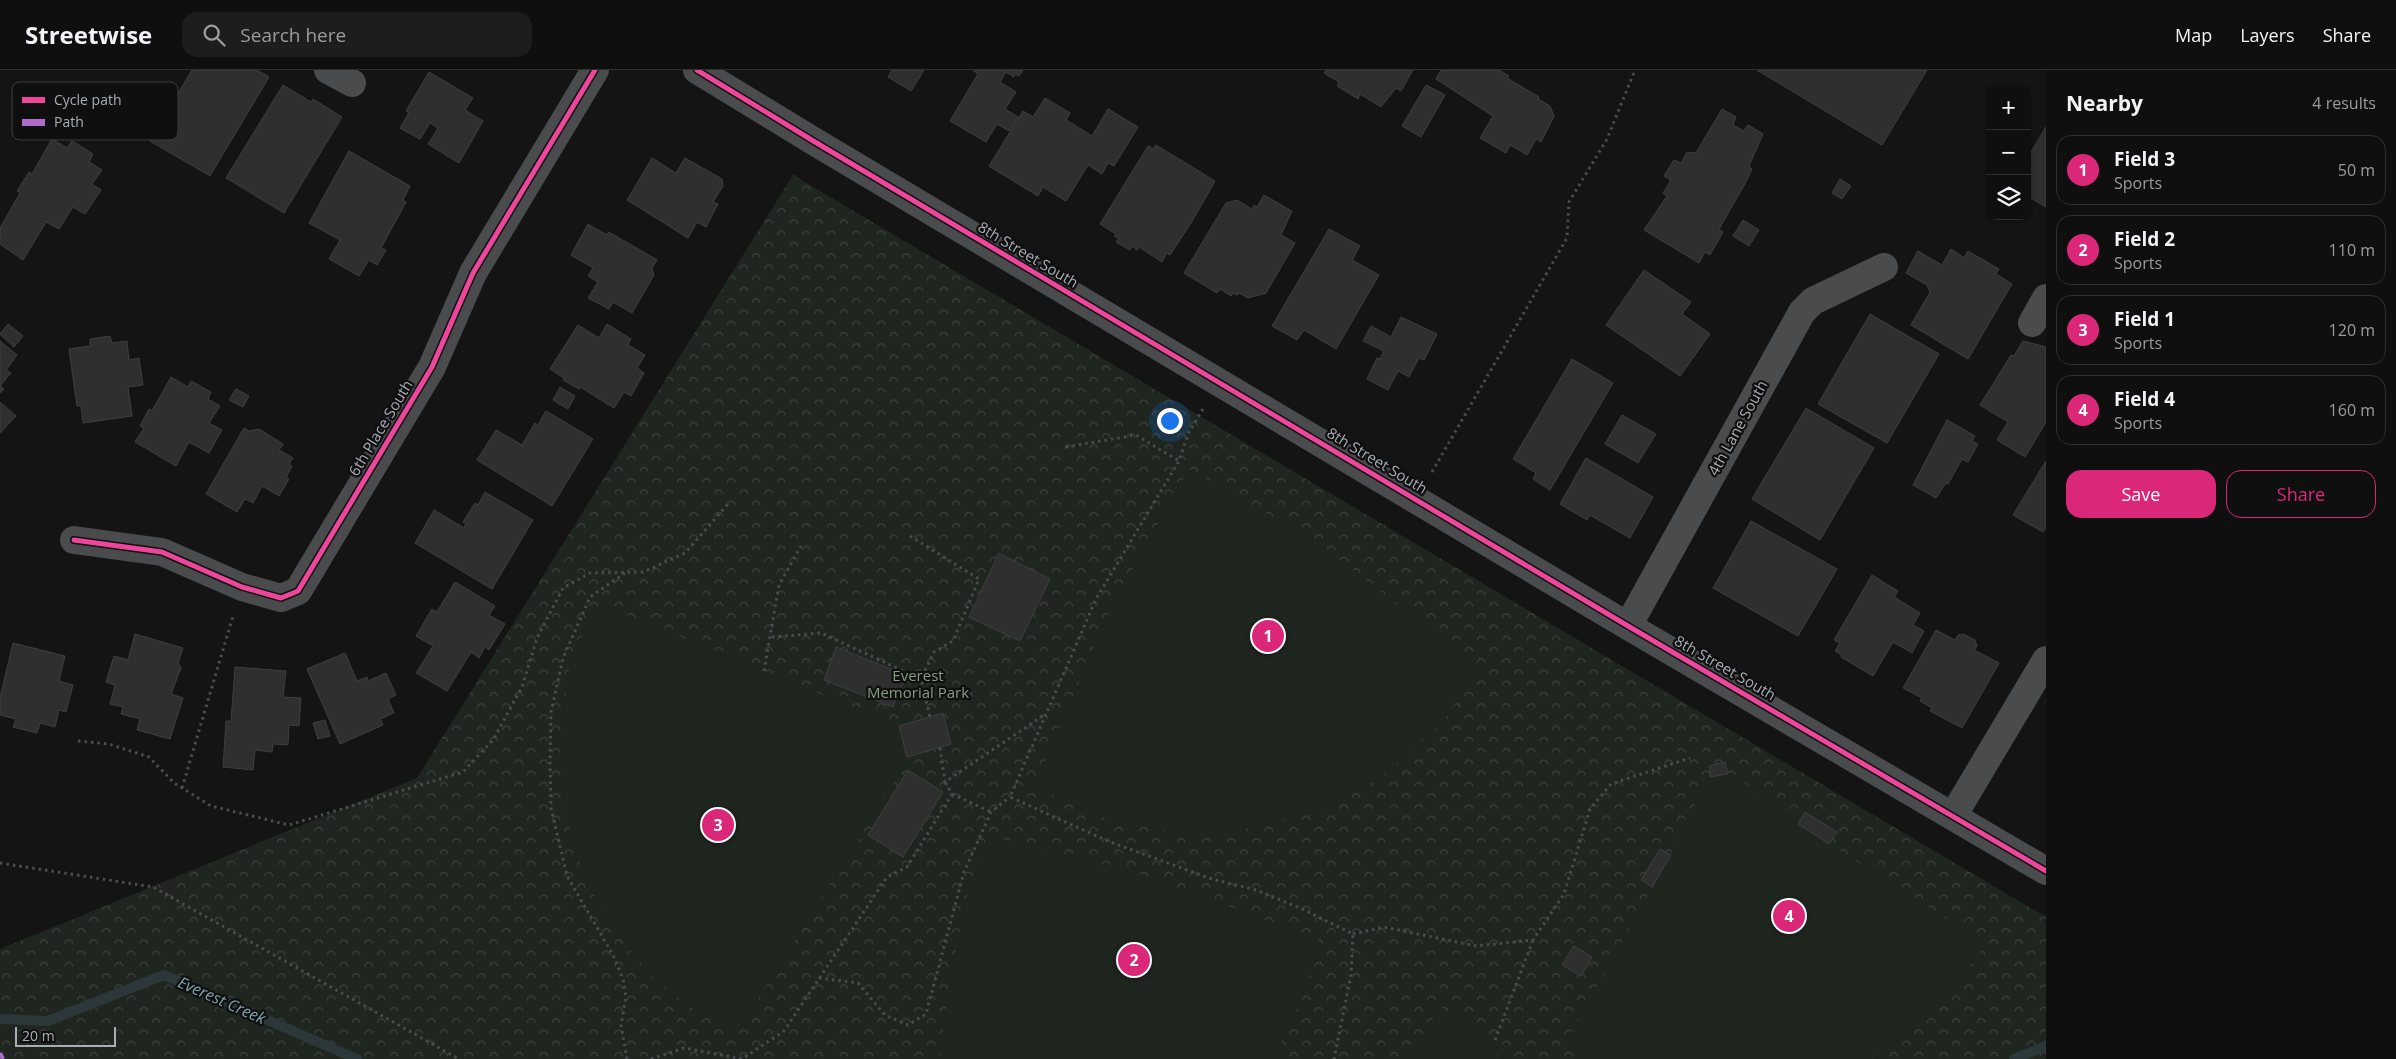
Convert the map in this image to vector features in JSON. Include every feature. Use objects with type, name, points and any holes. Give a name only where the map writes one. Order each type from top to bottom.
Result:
[{"type":"street","points":[[328,70],[352,83]]},
{"type":"street","name":"6th Place South","points":[[74,540],[162,552],[242,587],[280,598],[298,590],[432,367],[473,273],[595,70]]},
{"type":"street","name":"8th Street South","points":[[697,70],[1628,626],[2046,871]]},
{"type":"street","name":"4th Lane South","points":[[1628,626],[1802,312],[1813,301],[1884,266]]},
{"type":"street","points":[[2032,324],[2046,298]]},
{"type":"street","points":[[1953,816],[2046,660]]},
{"type":"path","points":[[1431,474],[1567,238],[1569,202],[1607,139],[1635,70]]},
{"type":"path","points":[[819,978],[858,982],[885,1015],[908,1024],[926,1014],[964,872],[991,812],[1010,796],[1096,598],[1179,462],[1189,432],[1220,383]]},
{"type":"path","points":[[1066,447],[1136,434],[1179,462]]},
{"type":"path","points":[[78,741],[109,744],[149,757],[182,788],[211,806],[289,825],[463,772],[493,740],[522,687],[537,638],[563,588],[590,573],[643,572],[685,553],[729,503]]},
{"type":"path","points":[[910,536],[979,579],[952,641],[934,652],[921,679],[930,717]]},
{"type":"path","points":[[764,671],[772,637],[779,586],[801,546]]},
{"type":"path","points":[[626,1059],[621,1025],[626,997],[623,979],[613,955],[567,876],[551,808],[550,763],[551,712],[563,658],[590,597],[627,572]]},
{"type":"path","points":[[182,788],[242,587]]},
{"type":"path","points":[[772,637],[821,633],[921,679]]},
{"type":"path","points":[[945,782],[1044,715]]},
{"type":"path","points":[[940,748],[945,782],[952,794],[991,812]]},
{"type":"path","points":[[1495,1040],[1533,940],[1564,894],[1590,809],[1611,784],[1690,758]]},
{"type":"path","points":[[651,1059],[684,1048],[742,1058],[784,1031],[887,877],[907,867],[952,794]]},
{"type":"path","points":[[1010,796],[1110,842],[1212,879],[1256,890],[1308,911],[1353,934],[1384,927],[1476,946],[1533,940]]},
{"type":"path","points":[[0,863],[153,887],[459,1059]]},
{"type":"path","points":[[1334,1059],[1352,975],[1353,934]]},
{"type":"green space","name":"Everest Memorial Park","points":[[793,175],[2046,917],[2046,1059],[0,1059],[0,949],[417,778]]},
{"type":"green space","points":[[1189,469],[1318,543],[1479,668],[1443,721],[1380,778],[1319,810],[1233,832],[1175,832],[1108,819],[1058,798],[1036,784],[1113,603]]},
{"type":"green space","points":[[599,604],[897,725],[908,759],[736,1034],[676,996],[644,967],[621,938],[602,908],[586,876],[574,842],[566,808],[561,773],[561,737],[570,666]]},
{"type":"green space","points":[[1731,773],[1798,824],[1986,944],[1945,1001],[1905,1036],[1866,1059],[1594,1059],[1566,1042],[1671,855],[1708,779]]},
{"type":"green space","points":[[987,835],[1142,875],[1319,940],[1311,971],[1300,1001],[1272,1059],[940,1059],[949,987],[967,897]]},
{"type":"green space","points":[[1440,1007],[1503,1045],[1495,1059],[1409,1059]]},
{"type":"building","points":[[192,70],[257,70],[269,77],[210,176],[150,141],[178,140],[178,94]]},
{"type":"building","points":[[892,70],[924,70],[911,91],[888,77]]},
{"type":"building","points":[[973,70],[1023,70],[1019,76],[1015,74],[1014,77],[1006,72],[1000,82],[1016,92],[1005,109],[1018,117],[1009,131],[997,124],[986,142],[950,121],[978,74]]},
{"type":"building","points":[[1326,70],[1413,70],[1401,91],[1396,88],[1381,107],[1360,94],[1358,99],[1337,86],[1339,82],[1324,73]]},
{"type":"building","points":[[1441,70],[1499,70],[1509,76],[1507,78],[1539,97],[1538,99],[1550,106],[1554,116],[1541,142],[1536,139],[1527,155],[1510,145],[1506,153],[1480,138],[1493,116],[1436,79]]},
{"type":"building","points":[[1757,70],[1927,70],[1882,145]]},
{"type":"building","points":[[429,72],[473,98],[465,110],[483,121],[459,163],[428,144],[438,128],[430,123],[420,139],[400,128],[409,113],[406,111]]},
{"type":"building","points":[[283,85],[311,102],[313,99],[342,117],[284,213],[226,178]]},
{"type":"building","points":[[1426,85],[1445,95],[1421,137],[1402,126]]},
{"type":"building","points":[[1045,98],[1070,113],[1066,120],[1092,136],[1108,109],[1138,127],[1114,166],[1108,163],[1102,174],[1088,165],[1066,201],[1043,187],[1038,196],[989,166],[1023,111],[1033,117]]},
{"type":"building","points":[[1722,109],[1736,117],[1733,125],[1744,131],[1748,125],[1763,134],[1749,166],[1752,169],[1747,180],[1719,229],[1723,232],[1710,255],[1705,252],[1699,263],[1644,230],[1667,196],[1663,193],[1671,180],[1664,176],[1674,160],[1681,163],[1687,152],[1696,153]]},
{"type":"building","points":[[2046,127],[2046,207],[2031,198],[2031,152]]},
{"type":"building","points":[[51,140],[67,148],[72,141],[93,154],[89,162],[102,170],[92,184],[101,190],[85,214],[73,207],[59,229],[46,222],[23,260],[0,244],[0,228],[20,193],[17,191],[29,172],[32,174]]},
{"type":"building","points":[[1156,145],[1215,181],[1191,223],[1170,255],[1167,253],[1162,262],[1139,247],[1137,250],[1132,246],[1130,250],[1116,242],[1119,238],[1114,236],[1116,234],[1100,224],[1148,146],[1154,149]]},
{"type":"building","points":[[349,151],[410,186],[403,200],[406,202],[381,248],[386,250],[377,265],[369,260],[359,276],[329,259],[340,240],[309,223]]},
{"type":"building","points":[[652,158],[676,173],[685,158],[722,179],[723,186],[713,202],[718,204],[706,227],[697,222],[688,238],[627,200]]},
{"type":"building","points":[[1840,179],[1851,186],[1842,199],[1832,193]]},
{"type":"building","points":[[1264,195],[1292,211],[1281,235],[1295,243],[1266,293],[1248,298],[1239,293],[1237,295],[1233,293],[1231,296],[1220,289],[1217,293],[1184,273],[1226,203],[1237,200],[1252,209],[1254,205],[1257,207]]},
{"type":"building","points":[[1743,220],[1759,230],[1749,246],[1733,236]]},
{"type":"building","points":[[588,224],[607,235],[609,232],[657,260],[652,268],[654,275],[632,313],[613,302],[609,309],[588,298],[598,282],[588,276],[593,268],[571,255]]},
{"type":"building","points":[[1329,229],[1360,246],[1352,260],[1379,275],[1336,349],[1304,330],[1297,340],[1272,326]]},
{"type":"building","points":[[1951,249],[1964,258],[1968,251],[1999,269],[1996,274],[2012,284],[1968,359],[1911,325],[1930,292],[1927,285],[1906,273],[1918,251],[1942,265]]},
{"type":"building","points":[[1644,270],[1691,302],[1682,314],[1710,334],[1680,376],[1606,325]]},
{"type":"building","points":[[1870,314],[1939,354],[1887,443],[1818,404]]},
{"type":"building","points":[[1401,317],[1437,334],[1424,360],[1419,358],[1409,377],[1398,371],[1388,390],[1367,379],[1377,358],[1380,359],[1384,351],[1363,341],[1371,326],[1391,337]]},
{"type":"building","points":[[8,324],[23,336],[14,347],[0,334]]},
{"type":"building","points":[[607,324],[631,339],[628,345],[645,355],[637,368],[644,373],[631,396],[624,392],[614,408],[580,387],[579,389],[563,380],[564,378],[550,369],[578,325],[599,338]]},
{"type":"building","points":[[110,336],[112,343],[127,341],[129,360],[139,358],[143,385],[128,387],[132,416],[83,423],[81,406],[77,406],[69,349],[90,346],[90,339]]},
{"type":"building","points":[[0,341],[17,355],[6,370],[11,373],[0,386]]},
{"type":"building","points":[[2023,341],[2046,347],[2046,422],[2025,457],[1997,440],[2008,422],[1980,405],[2011,355],[2014,356]]},
{"type":"building","points":[[1572,359],[1613,383],[1550,490],[1533,479],[1536,473],[1513,459]]},
{"type":"building","points":[[171,377],[188,387],[191,381],[211,392],[208,399],[220,406],[209,423],[222,430],[209,453],[189,442],[176,466],[135,442],[144,428],[140,426],[149,409],[152,411]]},
{"type":"building","points":[[560,387],[575,396],[568,409],[553,400]]},
{"type":"building","points":[[236,389],[249,396],[243,407],[229,400]]},
{"type":"building","points":[[0,402],[16,416],[0,433]]},
{"type":"building","points":[[1806,408],[1874,448],[1820,540],[1752,499]]},
{"type":"building","points":[[546,411],[593,439],[552,506],[477,460],[496,430],[522,445],[535,423],[538,425]]},
{"type":"building","points":[[1622,415],[1656,434],[1638,463],[1605,444]]},
{"type":"building","points":[[1947,420],[1975,436],[1972,441],[1978,444],[1968,462],[1962,459],[1948,484],[1946,483],[1936,498],[1913,485]]},
{"type":"building","points":[[244,428],[249,431],[259,429],[283,444],[279,450],[293,458],[289,464],[292,466],[286,478],[289,479],[279,496],[262,486],[253,503],[245,499],[237,512],[206,494]]},
{"type":"building","points":[[1586,458],[1653,497],[1630,538],[1590,515],[1587,520],[1560,504]]},
{"type":"building","points":[[2046,461],[2046,527],[2043,532],[2013,515]]},
{"type":"building","points":[[485,492],[533,520],[492,589],[415,543],[434,510],[464,528],[466,524],[463,522],[475,503],[478,505]]},
{"type":"building","points":[[1751,521],[1837,569],[1798,636],[1713,588]]},
{"type":"building","points":[[999,553],[1050,579],[1020,641],[969,617]]},
{"type":"building","points":[[1872,575],[1898,591],[1894,597],[1920,613],[1913,625],[1924,631],[1912,653],[1893,642],[1873,676],[1841,657],[1842,655],[1835,651],[1840,643],[1834,640]]},
{"type":"building","points":[[455,582],[495,606],[489,615],[505,624],[489,650],[485,647],[479,658],[471,652],[447,691],[416,673],[433,646],[416,636],[432,609],[437,612]]},
{"type":"building","points":[[1936,630],[1955,640],[1958,635],[1963,634],[1975,640],[1977,646],[1974,650],[1999,663],[1962,728],[1930,711],[1932,708],[1920,701],[1922,698],[1903,688]]},
{"type":"building","points":[[135,634],[183,648],[178,663],[181,668],[171,694],[183,698],[170,739],[137,730],[140,719],[121,714],[123,707],[110,704],[115,685],[106,682],[114,656],[128,660]]},
{"type":"building","points":[[13,643],[65,656],[59,681],[73,685],[66,712],[59,710],[55,727],[40,723],[37,733],[13,727],[16,719],[0,715],[0,698]]},
{"type":"building","points":[[836,647],[906,675],[893,707],[824,680]]},
{"type":"building","points":[[345,653],[357,681],[367,677],[368,681],[386,673],[396,695],[388,699],[394,713],[380,719],[383,725],[340,744],[307,669]]},
{"type":"building","points":[[235,667],[286,671],[283,697],[301,698],[299,726],[289,725],[288,745],[273,744],[272,752],[255,750],[253,770],[223,767],[226,721],[231,721]]},
{"type":"building","points":[[943,713],[951,744],[907,757],[899,726]]},
{"type":"building","points":[[325,720],[330,736],[318,739],[313,723]]},
{"type":"building","points":[[1725,762],[1728,774],[1711,777],[1709,766]]},
{"type":"building","points":[[908,770],[943,792],[903,857],[868,835]]},
{"type":"building","points":[[1805,812],[1837,832],[1829,844],[1798,824]]},
{"type":"building","points":[[1660,849],[1671,855],[1652,887],[1641,880]]},
{"type":"building","points":[[1574,946],[1592,957],[1581,976],[1562,965]]},
{"type":"waterway","name":"Everest Creek","points":[[0,1019],[48,1021],[164,975],[357,1059]]},
{"type":"waterway","name":"Everest Creek","points":[[2014,1059],[2046,1046]]},
{"type":"marked path","points":[[0,1053],[3,1059]]},
{"type":"cycle path","points":[[74,540],[162,552],[242,587],[281,598],[298,591],[432,367],[473,273],[595,70]]},
{"type":"cycle path","points":[[697,70],[1628,626],[2046,871]]},
{"type":"place","name":"Field 3","points":[[1268,636]]},
{"type":"place","name":"Field 1","points":[[718,825]]},
{"type":"place","name":"Field 4","points":[[1789,916]]},
{"type":"place","name":"Field 2","points":[[1134,960]]}]
